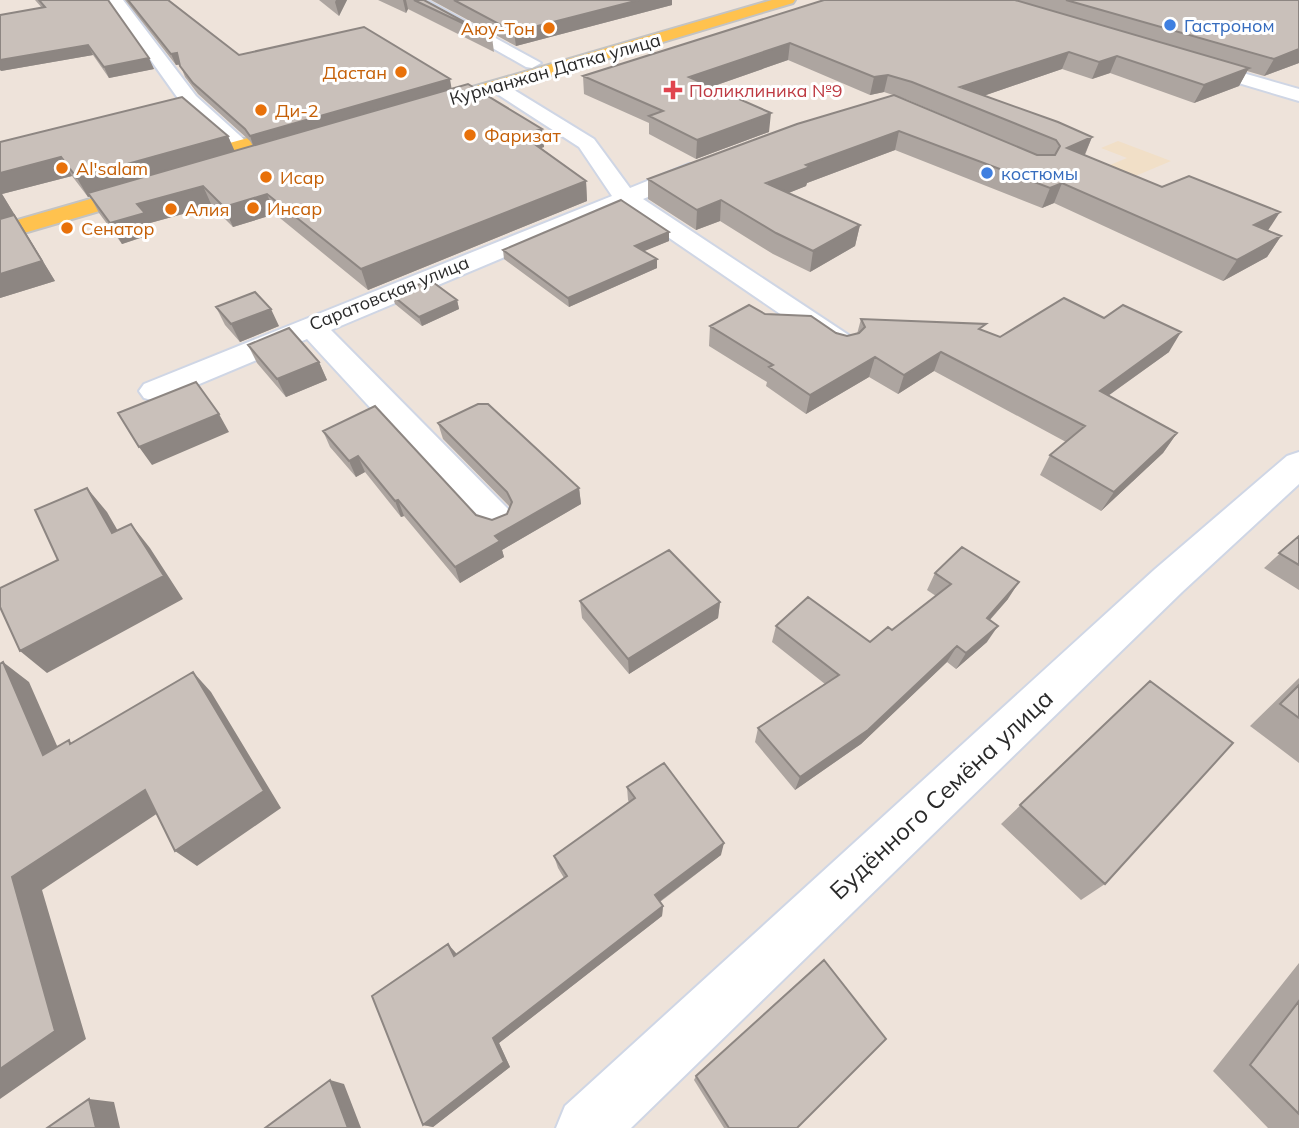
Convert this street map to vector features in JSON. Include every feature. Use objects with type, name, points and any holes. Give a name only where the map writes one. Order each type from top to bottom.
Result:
[{"type":"main road","name":"Курманжан Датка улица","points":[[752,0],[532,63],[405,106],[498,86],[788,0]]},
{"type":"main road","points":[[0,215],[241,147],[320,131],[0,233]]},
{"type":"street","points":[[115,0],[189,100],[241,147]]},
{"type":"street","points":[[415,0],[532,63]]},
{"type":"street","points":[[1179,59],[1299,95]]},
{"type":"street","points":[[498,86],[587,143],[624,197],[843,345]]},
{"type":"street","name":"Саратовская улица","points":[[155,391],[310,325],[714,162]]},
{"type":"street","points":[[310,325],[495,519]]},
{"type":"street","name":"Будённого Семёна улица","points":[[587,1128],[1168,581],[1299,464]]},
{"type":"shaded area","points":[[1118,141],[1171,161],[1114,185],[1088,174],[1127,158],[1101,148]]},
{"type":"building","points":[[39,0],[108,0],[149,58],[104,67],[88,45],[0,60],[0,15],[45,7]]},
{"type":"building","points":[[128,0],[168,0],[239,55],[364,27],[450,79],[250,136],[193,83],[180,66],[177,53],[171,54]]},
{"type":"building","points":[[414,0],[424,0],[492,37]]},
{"type":"building","points":[[454,0],[639,0],[514,32]]},
{"type":"building","points":[[824,0],[1015,0],[1249,68],[1204,85],[1117,56],[1099,62],[1069,52],[960,87],[1092,137],[1067,148],[1162,187],[1189,176],[1280,212],[1254,225],[1281,236],[1237,260],[1062,183],[1050,188],[899,131],[806,165],[810,167],[766,183],[860,225],[813,251],[776,233],[721,200],[697,210],[648,179],[797,124],[894,95],[1037,155],[1055,155],[1060,146],[1056,140],[912,82],[888,75],[874,77],[790,43],[689,77],[771,113],[697,140],[649,116],[663,111],[583,76]]},
{"type":"building","points":[[1066,0],[1299,0],[1299,49],[1274,59]]},
{"type":"building","points":[[468,84],[542,129],[522,135],[586,181],[361,269],[267,194],[224,207],[203,186],[137,204],[145,213],[110,223],[88,193]]},
{"type":"building","points":[[182,97],[228,136],[77,178],[61,157],[0,173],[0,142]]},
{"type":"building","points":[[621,200],[669,232],[635,246],[657,259],[568,298],[503,250]]},
{"type":"building","points":[[14,215],[42,261],[0,274],[0,219]]},
{"type":"building","points":[[430,280],[457,300],[419,317],[392,295]]},
{"type":"building","points":[[255,292],[271,309],[231,324],[216,307]]},
{"type":"building","points":[[1064,298],[1104,318],[1123,305],[1181,332],[1100,391],[1177,433],[1114,492],[1050,455],[1085,426],[941,352],[904,375],[875,357],[810,395],[769,367],[773,365],[710,326],[749,305],[765,314],[811,316],[836,333],[847,336],[859,333],[865,327],[861,319],[986,324],[979,329],[1000,337]]},
{"type":"building","points":[[289,328],[319,362],[277,379],[248,345]]},
{"type":"building","points":[[196,382],[219,414],[139,447],[118,413]]},
{"type":"building","points":[[478,404],[488,404],[579,488],[495,536],[500,541],[455,567],[358,456],[349,461],[323,431],[375,406],[476,515],[492,520],[507,514],[512,502],[507,492],[438,423]]},
{"type":"building","points":[[87,488],[112,533],[131,524],[164,576],[20,651],[0,607],[0,588],[58,560],[35,510]]},
{"type":"building","points":[[1299,536],[1299,565],[1279,553]]},
{"type":"building","points":[[962,547],[1019,582],[987,618],[998,626],[966,653],[957,646],[868,730],[800,777],[758,728],[839,675],[776,626],[808,597],[870,642],[888,627],[892,630],[951,584],[935,573]]},
{"type":"building","points":[[669,550],[720,602],[628,659],[580,601]]},
{"type":"building","points":[[3,662],[43,755],[69,740],[70,744],[193,672],[264,791],[175,851],[145,790],[12,877],[55,1031],[0,1069],[0,664]]},
{"type":"building","points":[[1150,681],[1233,743],[1105,884],[1020,805]]},
{"type":"building","points":[[1299,685],[1299,718],[1280,704]]},
{"type":"building","points":[[664,763],[724,843],[655,895],[663,906],[493,1038],[504,1062],[423,1125],[372,996],[448,944],[454,956],[567,876],[554,856],[635,798],[627,787]]},
{"type":"building","points":[[824,960],[886,1039],[797,1128],[729,1128],[696,1076]]},
{"type":"building","points":[[1299,1001],[1299,1114],[1250,1065]]},
{"type":"building","points":[[330,1080],[348,1128],[265,1128]]},
{"type":"building","points":[[89,1099],[96,1128],[47,1128]]},
{"type":"place","name":"Гастроном","points":[[1170,25]]},
{"type":"place","name":"Аюу-Тон","points":[[549,28]]},
{"type":"place","name":"Дастан","points":[[401,72]]},
{"type":"place","name":"Поликлиника №9","points":[[673,90]]},
{"type":"place","name":"Ди-2","points":[[261,110]]},
{"type":"place","name":"Фаризат","points":[[470,135]]},
{"type":"place","name":"Al'salam","points":[[62,168]]},
{"type":"place","name":"костюмы","points":[[987,173]]},
{"type":"place","name":"Исар","points":[[266,177]]},
{"type":"place","name":"Инсар","points":[[253,208]]},
{"type":"place","name":"Алия","points":[[171,209]]},
{"type":"place","name":"Сенатор","points":[[67,228]]}]
